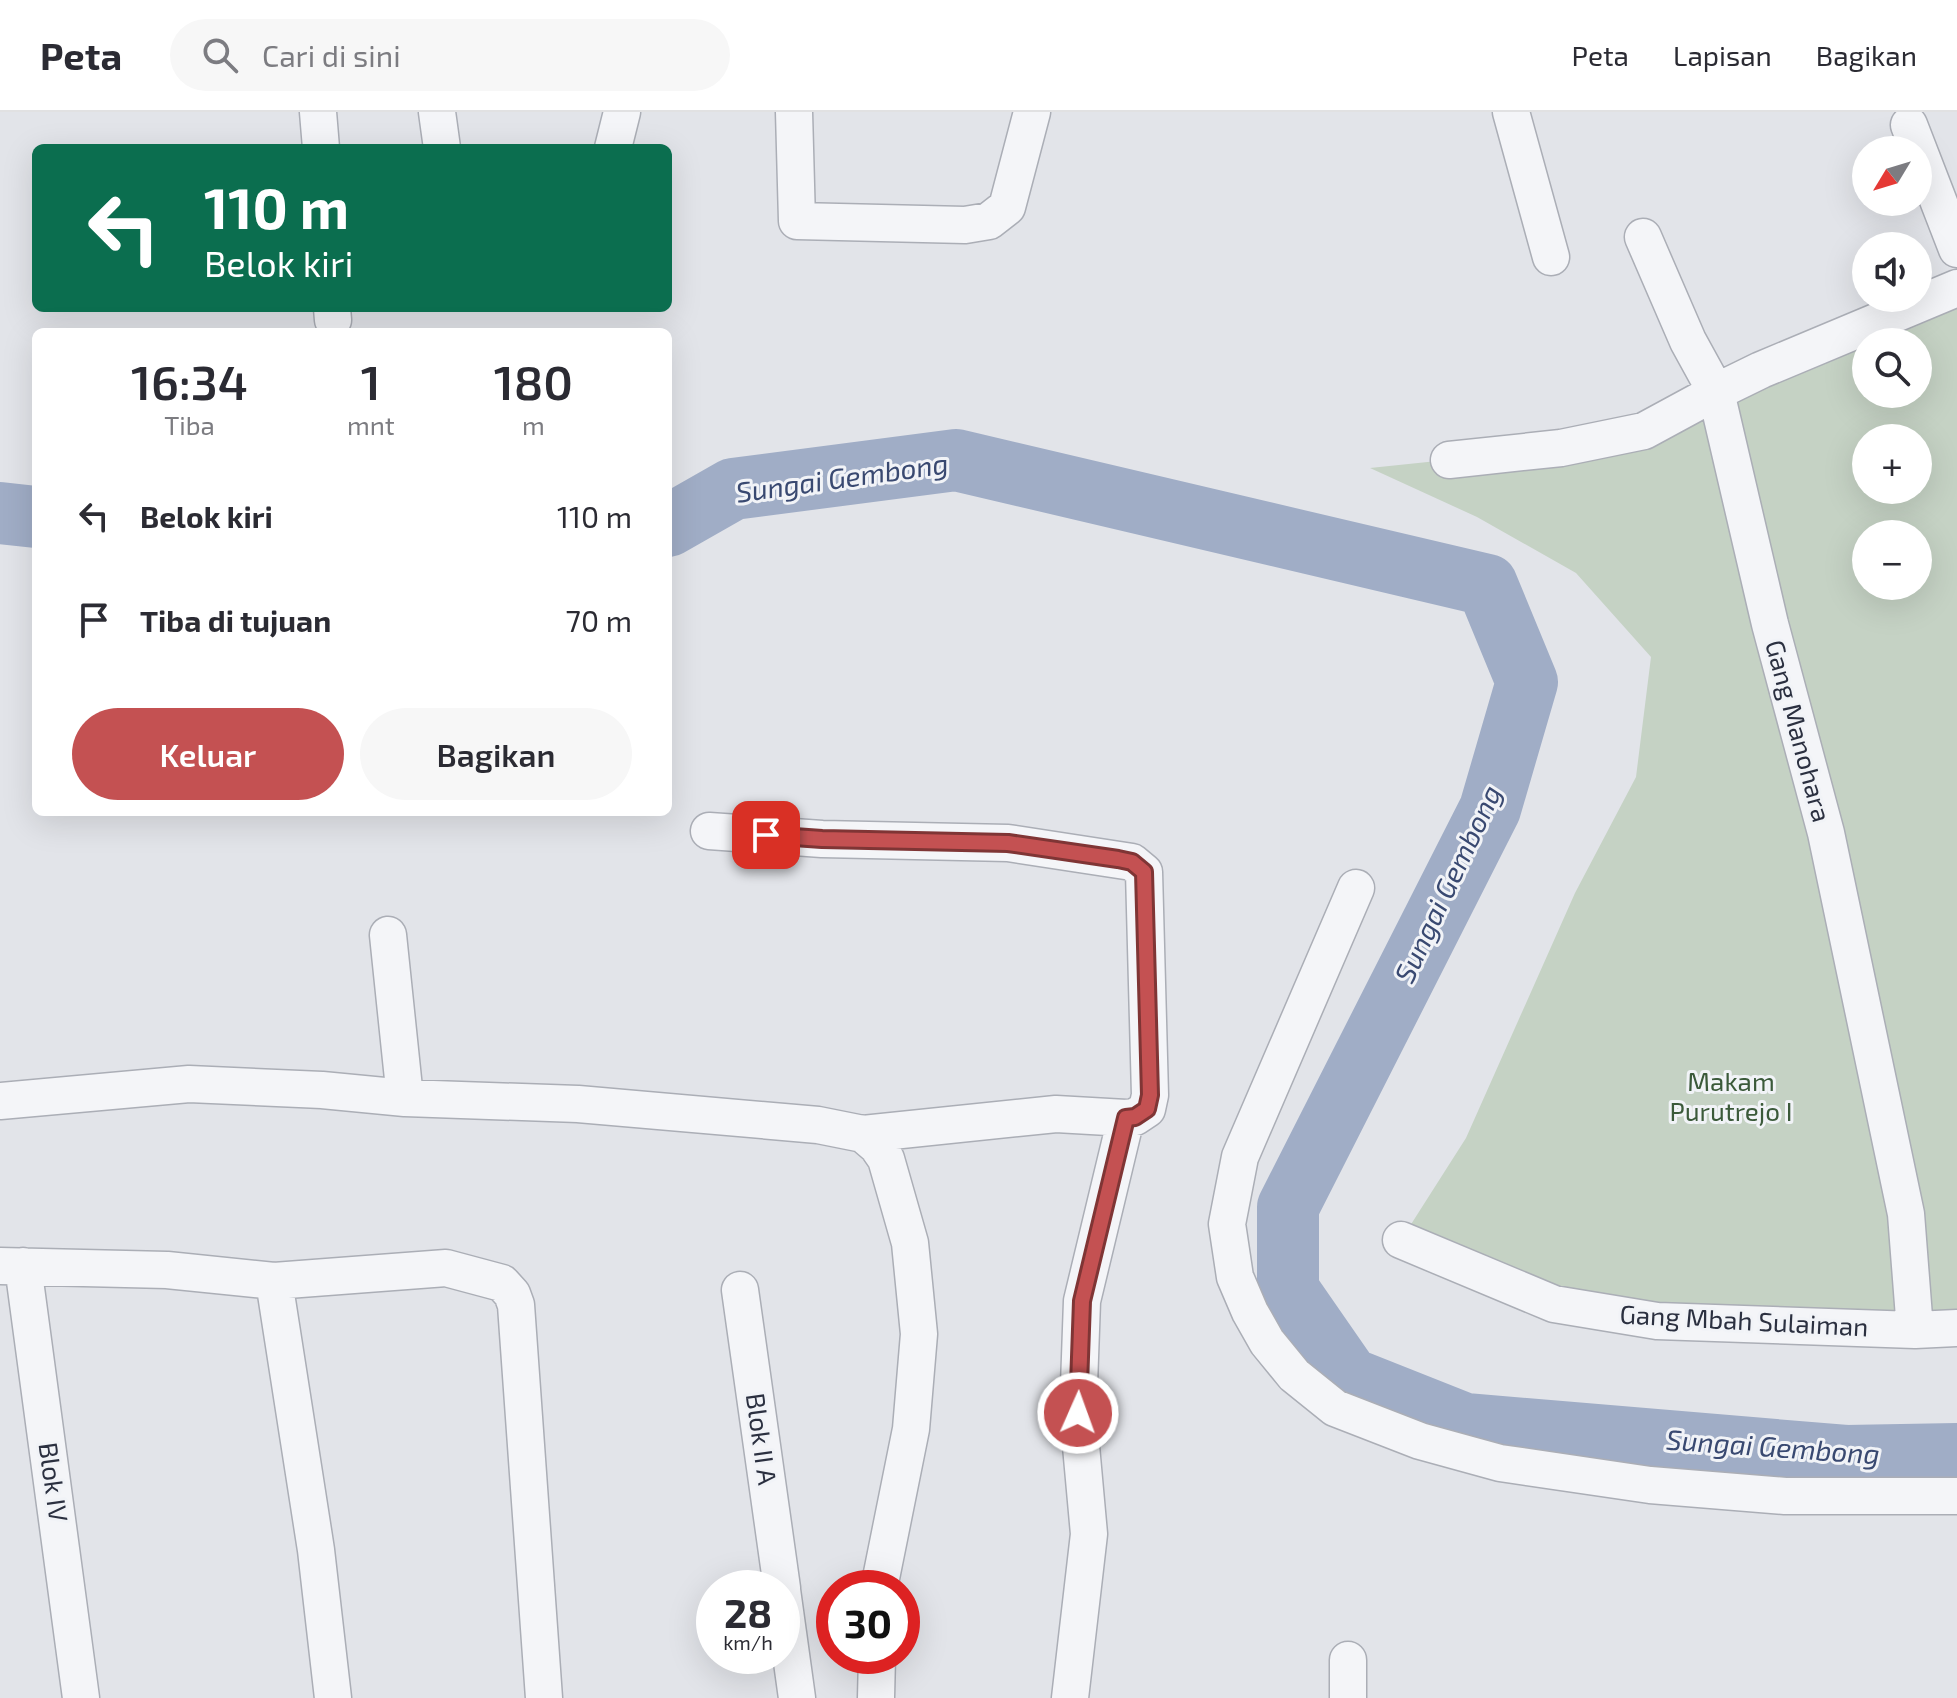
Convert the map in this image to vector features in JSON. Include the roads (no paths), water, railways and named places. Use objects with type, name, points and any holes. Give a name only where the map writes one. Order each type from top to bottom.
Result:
[{"type":"street","points":[[318,112],[321,144]]},
{"type":"street","points":[[437,112],[441,144]]},
{"type":"street","points":[[614,144],[622,112]]},
{"type":"street","points":[[794,112],[797,221],[965,225],[989,221],[1007,207],[1032,112]]},
{"type":"street","points":[[1511,112],[1551,257]]},
{"type":"street","points":[[1909,125],[1957,249]]},
{"type":"street","name":"Gang Manohara","points":[[1643,237],[1688,341],[1716,392],[1770,624],[1829,848],[1906,1214],[1915,1330]]},
{"type":"street","points":[[1449,460],[1561,448],[1644,431],[1761,370],[1957,288]]},
{"type":"street","points":[[0,1101],[189,1084],[322,1090],[405,1098],[578,1104],[789,1122],[863,1134],[1056,1114],[1126,1118],[1135,1117],[1147,1109],[1150,1095],[1145,878],[1140,866],[1118,859],[1008,843],[822,839],[709,831]]},
{"type":"street","points":[[1356,888],[1240,1157],[1227,1224],[1235,1277],[1250,1312],[1267,1342],[1294,1375],[1335,1408],[1420,1441],[1500,1463],[1650,1485],[1785,1496],[1957,1496]]},
{"type":"street","points":[[388,935],[405,1098]]},
{"type":"street","points":[[1070,1698],[1089,1534],[1078,1413],[1082,1301],[1126,1118]]},
{"type":"street","points":[[863,1134],[886,1159],[910,1243],[919,1334],[911,1429],[883,1570]]},
{"type":"street","name":"Gang Mbah Sulaiman","points":[[1401,1240],[1554,1304],[1657,1321],[1915,1330],[1957,1328]]},
{"type":"street","points":[[12,1266],[167,1270],[274,1281],[446,1268],[502,1283],[512,1294],[516,1305],[544,1698]]},
{"type":"street","name":"Blok IV","points":[[12,1266],[81,1698]]},
{"type":"street","points":[[274,1281],[316,1550],[333,1698]]},
{"type":"street","name":"Blok II A","points":[[740,1290],[779,1570]]},
{"type":"street","points":[[1348,1660],[1348,1698]]},
{"type":"street","name":"Blok II A","points":[[794,1674],[797,1698]]},
{"type":"street","points":[[876,1698],[877,1674]]},
{"type":"waterway","name":"Sungai Gembong","points":[[672,524],[733,489],[956,460],[1487,585],[1527,682],[1490,809],[1288,1207],[1288,1290],[1349,1378],[1465,1424],[1846,1456],[1957,1454]]},
{"type":"waterway","name":"Sungai Gembong","points":[[0,513],[32,517]]},
{"type":"park label","name":"Makam Purutrejo I","points":[[1731,1097]]}]
